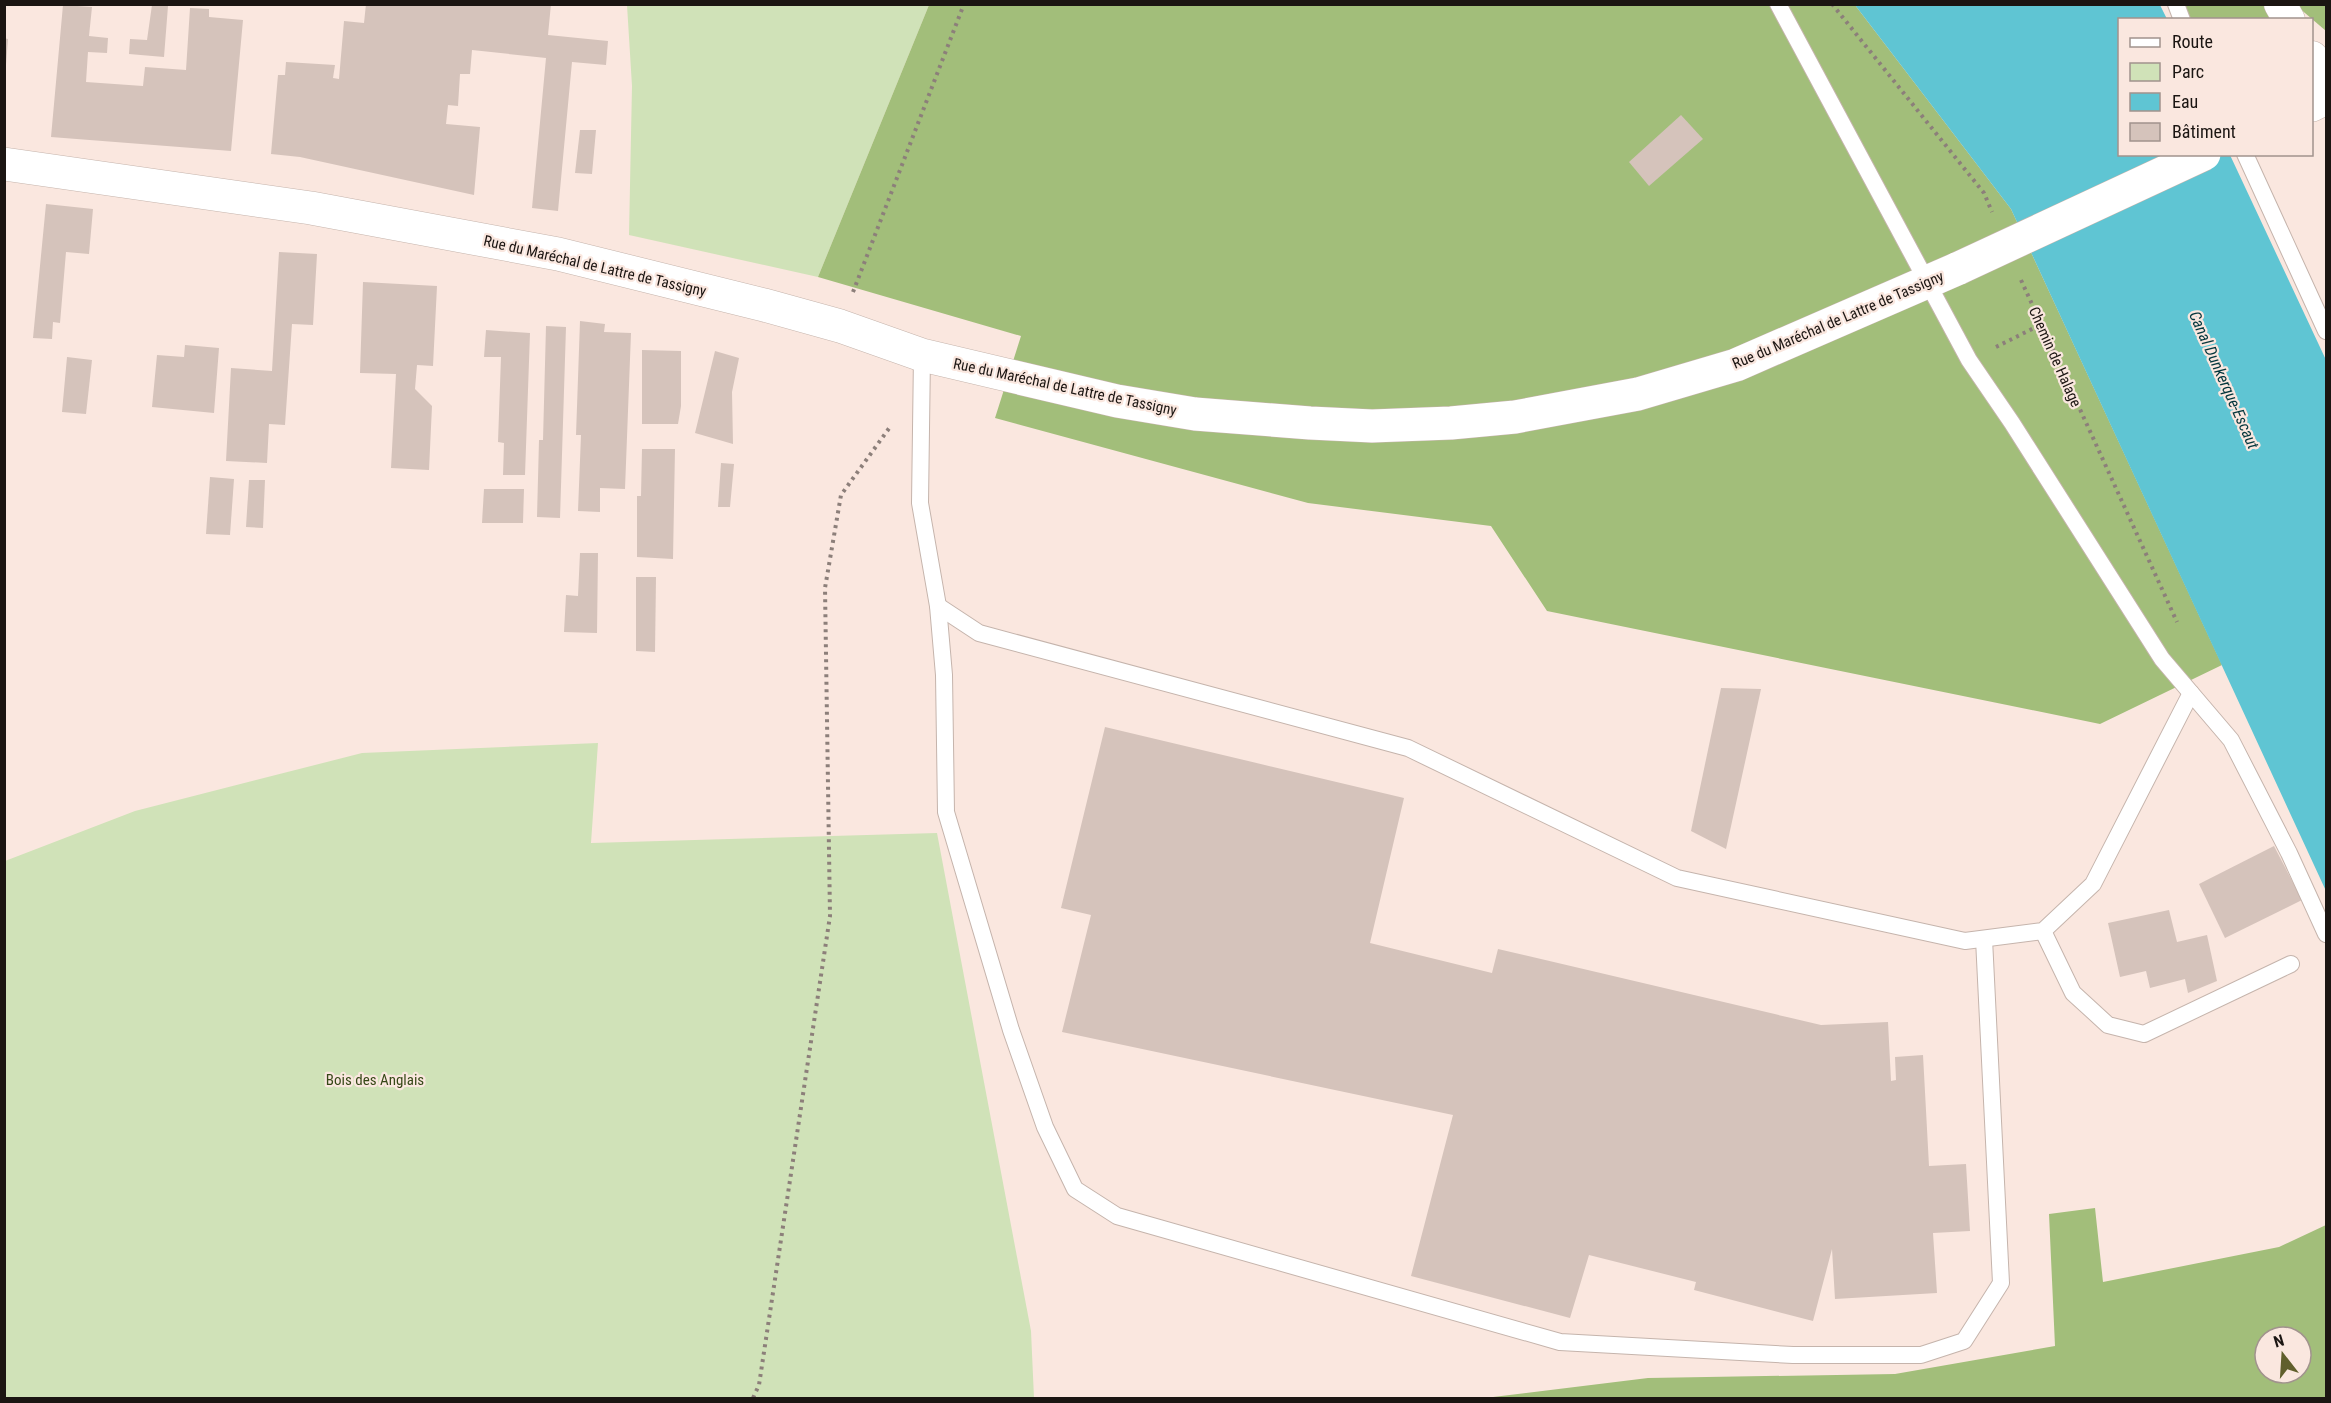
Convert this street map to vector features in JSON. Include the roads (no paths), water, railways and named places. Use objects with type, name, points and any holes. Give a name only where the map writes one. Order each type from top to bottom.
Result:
[{"type":"street","points":[[2280,4],[2288,18]]},
{"type":"street","points":[[2313,62],[2320,97]]},
{"type":"street","name":"Rue du Maréchal de Lattre de Tassigny","points":[[4,164],[311,208],[558,254],[840,326],[922,355],[1117,401],[1195,414],[1372,426],[1452,423],[1515,417],[1579,406],[1691,380],[1782,347],[1927,283],[2200,156]]},
{"type":"lane","points":[[1778,4],[1969,360],[2012,423],[2162,659],[2231,740],[2289,853],[2326,934]]},
{"type":"lane","points":[[2175,4],[2181,18]]},
{"type":"lane","points":[[2246,156],[2326,331]]},
{"type":"lane","points":[[922,355],[920,503],[938,606],[944,675],[946,812],[1011,1030],[1045,1127],[1075,1189],[1117,1216],[1560,1342],[1792,1355],[1921,1355],[1964,1341],[2001,1284],[1984,939]]},
{"type":"lane","points":[[938,606],[978,633],[1408,748],[1677,878],[1965,941],[2043,931],[2093,884],[2191,693]]},
{"type":"lane","points":[[2043,931],[2073,993],[2108,1025],[2144,1034],[2291,964]]},
{"type":"water","name":"Canal Dunkerque-Escaut","points":[[1855,5],[2160,5],[2166,18],[2118,18],[2118,156],[2230,156],[2326,360],[2326,891],[2011,209]]},
{"type":"park label","name":"Bois des Anglais","points":[[375,1080]]}]
